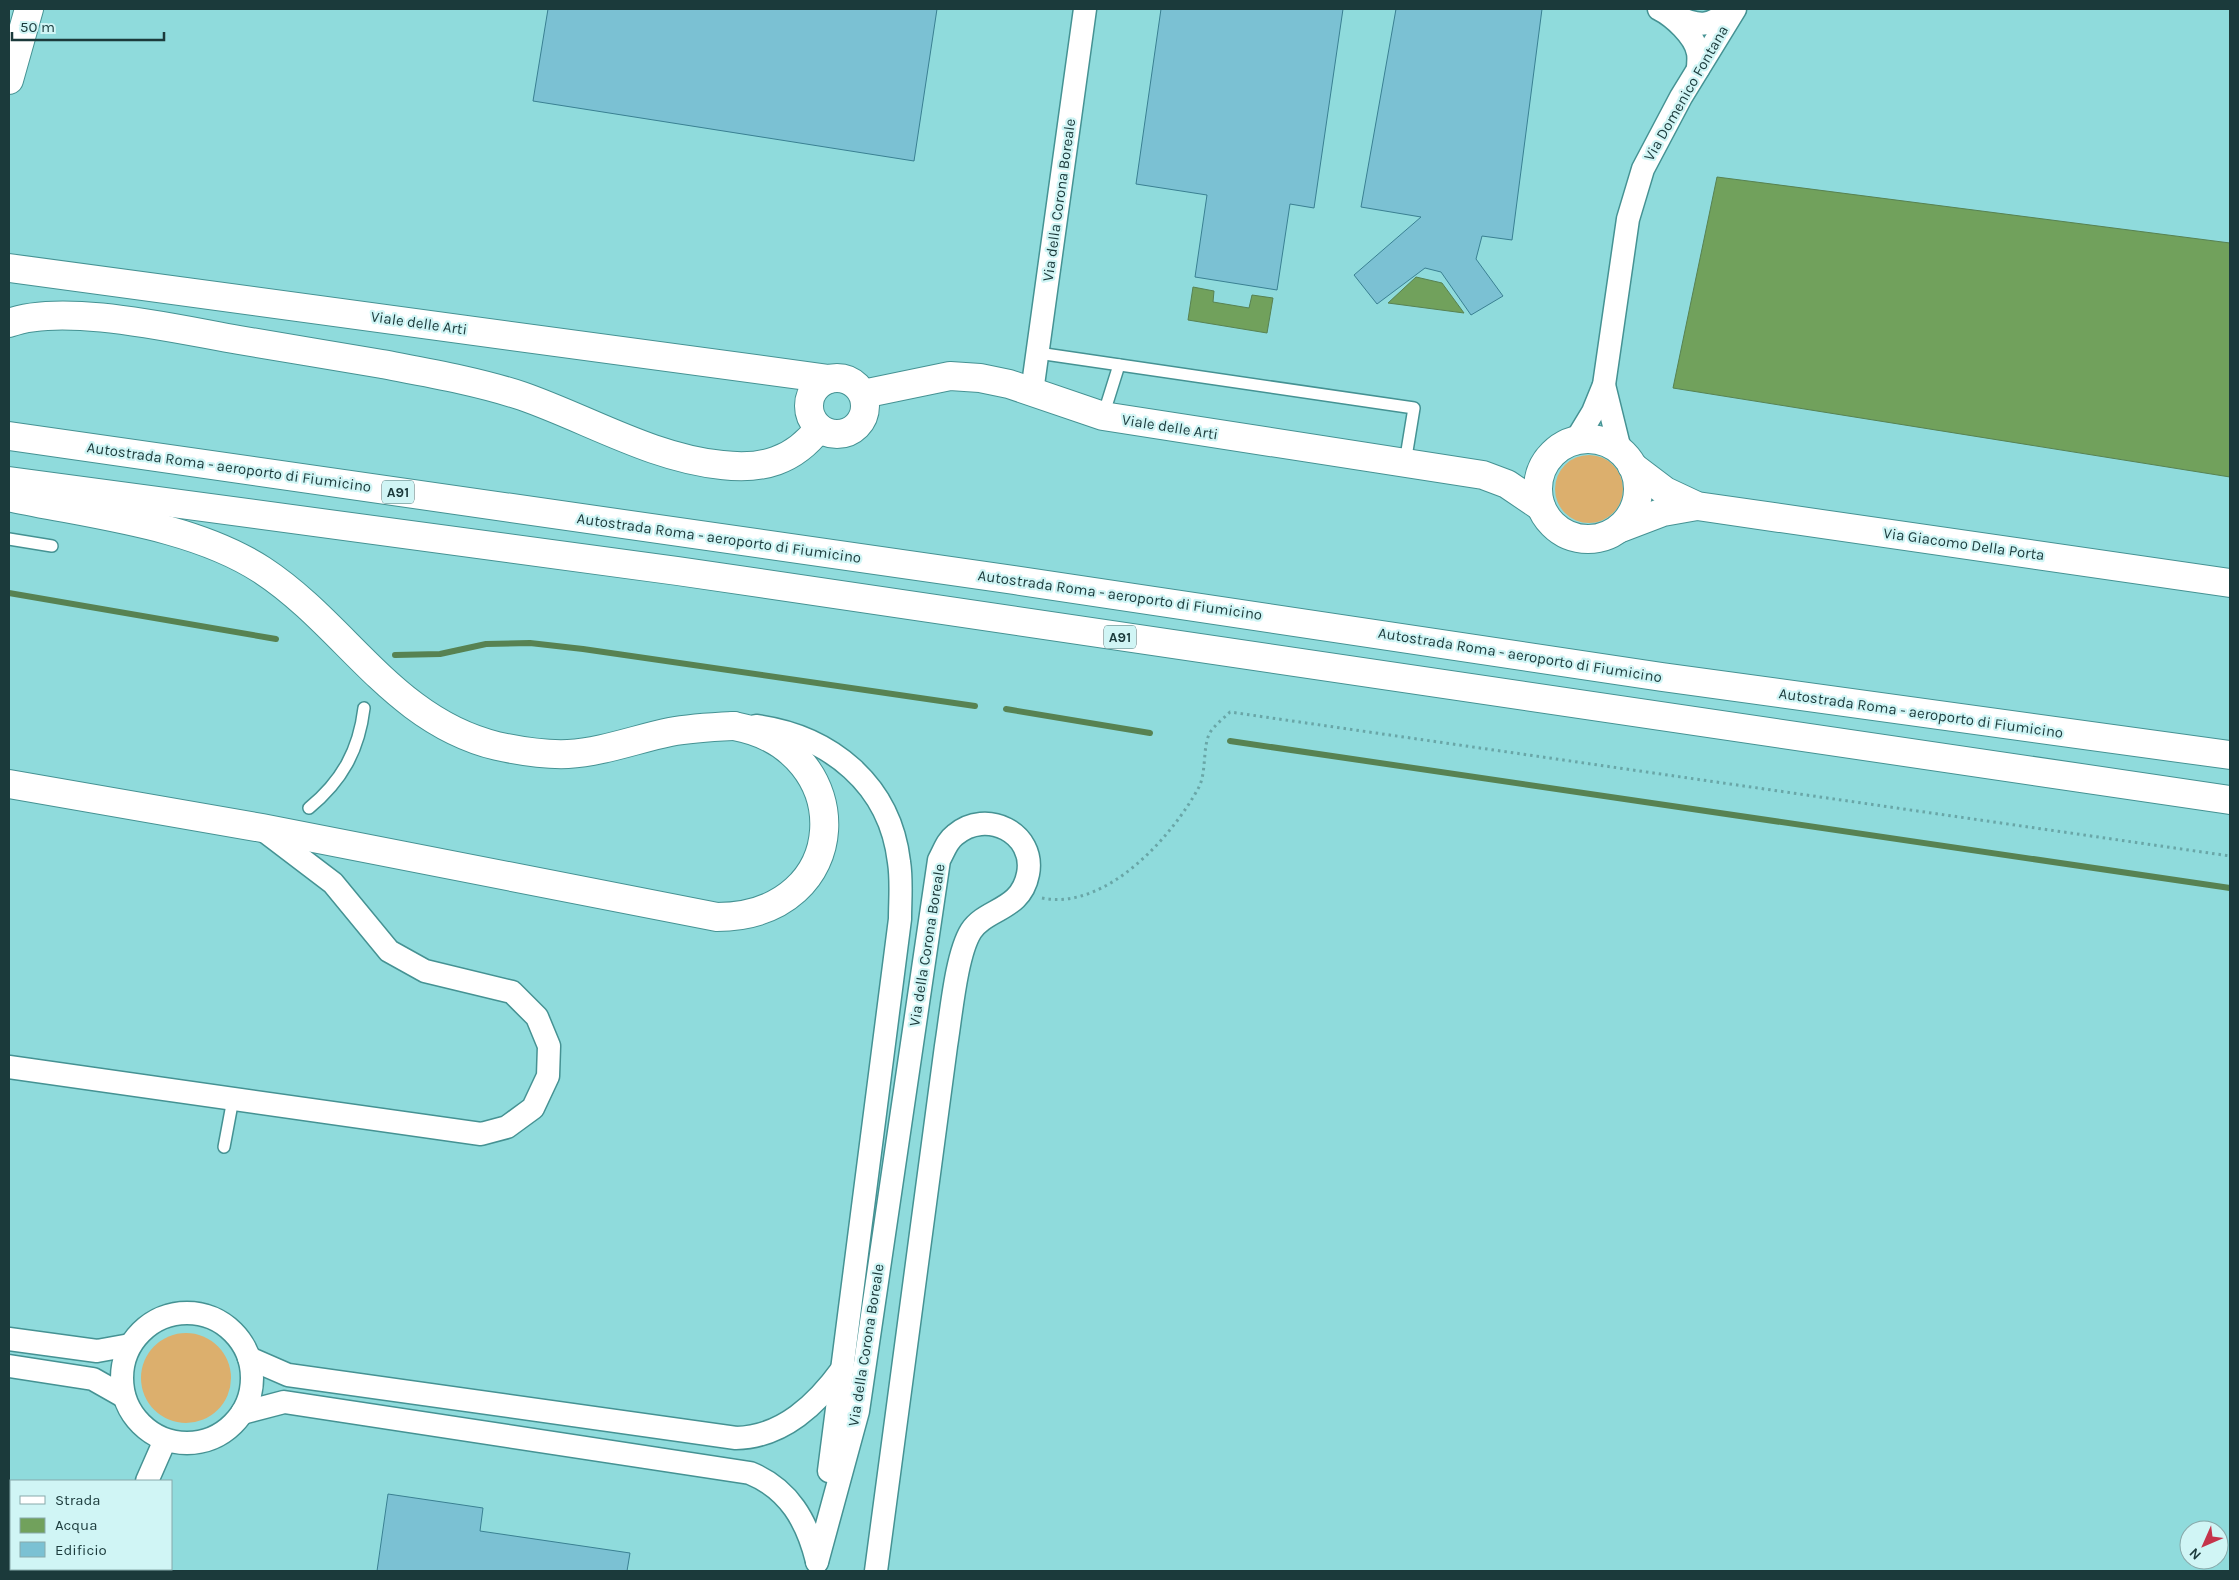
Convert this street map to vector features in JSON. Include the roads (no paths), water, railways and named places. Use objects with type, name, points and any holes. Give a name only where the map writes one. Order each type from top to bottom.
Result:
[{"type":"main road","points":[[9,80],[29,9]]},
{"type":"main road","name":"Viale delle Arti","points":[[9,268],[829,379],[837,378],[852,382],[863,394],[950,376],[995,380],[1103,416],[1483,475],[1507,484],[1541,507]]},
{"type":"main road","points":[[9,323],[39,316],[77,316],[124,321],[462,378],[522,396],[663,452],[709,464],[736,466],[778,461],[799,450],[819,428]]},
{"type":"main road","points":[[829,379],[815,389],[811,396],[810,414],[819,428],[837,434],[854,429],[861,422],[865,413],[863,394]]},
{"type":"main road","name":"Autostrada Roma - aeroporto di Fiumicino","points":[[9,436],[1044,584],[1662,677],[2230,755]]},
{"type":"main road","name":"Via Giacomo Della Porta","points":[[1697,506],[1663,512],[1598,539],[1583,539],[1571,537],[1556,528],[1541,507],[1538,497],[1538,480],[1547,460],[1563,445],[1576,440],[1600,441],[1626,458],[1665,491],[1697,506],[2230,582]]},
{"type":"main road","points":[[1621,528],[1632,514],[1638,497],[1638,482],[1626,458]]},
{"type":"main road","name":"Viale delle Arti","points":[[1483,475],[1513,470],[1547,460]]},
{"type":"main road","name":"A91","points":[[9,481],[688,573],[2230,800]]},
{"type":"main road","points":[[9,498],[171,531],[202,540],[246,560],[280,582],[318,614],[392,690],[410,704],[449,728],[495,745],[543,753],[568,754],[606,748],[671,732],[734,726],[764,734],[778,741],[795,756],[810,774],[817,788],[824,817],[822,848],[818,862],[796,890],[779,903],[749,915],[717,917],[262,828],[9,784]]},
{"type":"street","name":"Via della Corona Boreale","points":[[1032,392],[1085,9]]},
{"type":"street","points":[[1664,11],[1691,23],[1702,25],[1716,22],[1735,9]]},
{"type":"street","name":"Via Domenico Fontana","points":[[1576,440],[1593,412],[1604,385],[1628,219],[1643,169],[1698,69],[1735,9]]},
{"type":"street","points":[[1664,11],[1688,34],[1698,51],[1698,69]]},
{"type":"street","name":"Via Domenico Fontana","points":[[1604,385],[1626,458]]},
{"type":"street","name":"Via della Corona Boreale","points":[[734,726],[756,726],[798,735],[836,755],[853,769],[879,802],[893,834],[899,862],[900,919],[817,1566]]},
{"type":"street","name":"Via della Corona Boreale","points":[[817,1566],[858,1411],[939,860],[947,844],[962,829],[972,825],[993,823],[1010,830],[1017,836],[1028,856],[1028,876],[1020,893],[1012,902],[974,927],[968,937],[960,962],[946,1046],[876,1571]]},
{"type":"street","points":[[9,1067],[481,1134],[507,1127],[533,1108],[548,1076],[549,1046],[537,1017],[512,992],[425,971],[389,951],[333,883],[262,828]]},
{"type":"street","points":[[190,1313],[204,1315],[224,1324],[239,1339],[249,1358],[252,1377],[250,1396],[242,1413],[231,1427],[217,1437],[200,1442],[182,1444],[165,1440],[151,1433],[139,1423],[129,1410],[123,1396],[121,1378],[123,1361],[130,1345],[143,1329],[162,1318],[190,1313]]},
{"type":"street","points":[[9,1339],[97,1351],[130,1345]]},
{"type":"street","points":[[249,1358],[288,1375],[736,1438],[752,1438],[784,1426],[820,1397],[843,1367]]},
{"type":"street","points":[[9,1366],[93,1379],[123,1396]]},
{"type":"street","points":[[242,1413],[284,1402],[745,1472],[769,1482],[790,1501],[811,1537],[817,1566]]},
{"type":"street","points":[[147,1480],[165,1440]]},
{"type":"lane","points":[[1038,353],[1414,408],[1405,463]]},
{"type":"lane","points":[[1103,416],[1119,365]]},
{"type":"lane","points":[[9,539],[52,546]]},
{"type":"lane","points":[[309,808],[332,786],[350,760],[357,744],[364,708]]},
{"type":"lane","points":[[224,1147],[233,1099]]},
{"type":"water","points":[[1717,177],[2230,243],[2230,477],[1673,388]]},
{"type":"water","points":[[1416,277],[1442,283],[1464,313],[1388,303]]},
{"type":"water","points":[[1193,287],[1214,291],[1213,302],[1249,308],[1252,295],[1273,298],[1267,333],[1188,320]]},
{"type":"waterway","points":[[9,593],[276,639]]},
{"type":"waterway","points":[[395,655],[440,654],[486,644],[530,643],[975,706]]},
{"type":"waterway","points":[[1006,709],[1150,733]]},
{"type":"waterway","points":[[1230,741],[2230,888]]}]
